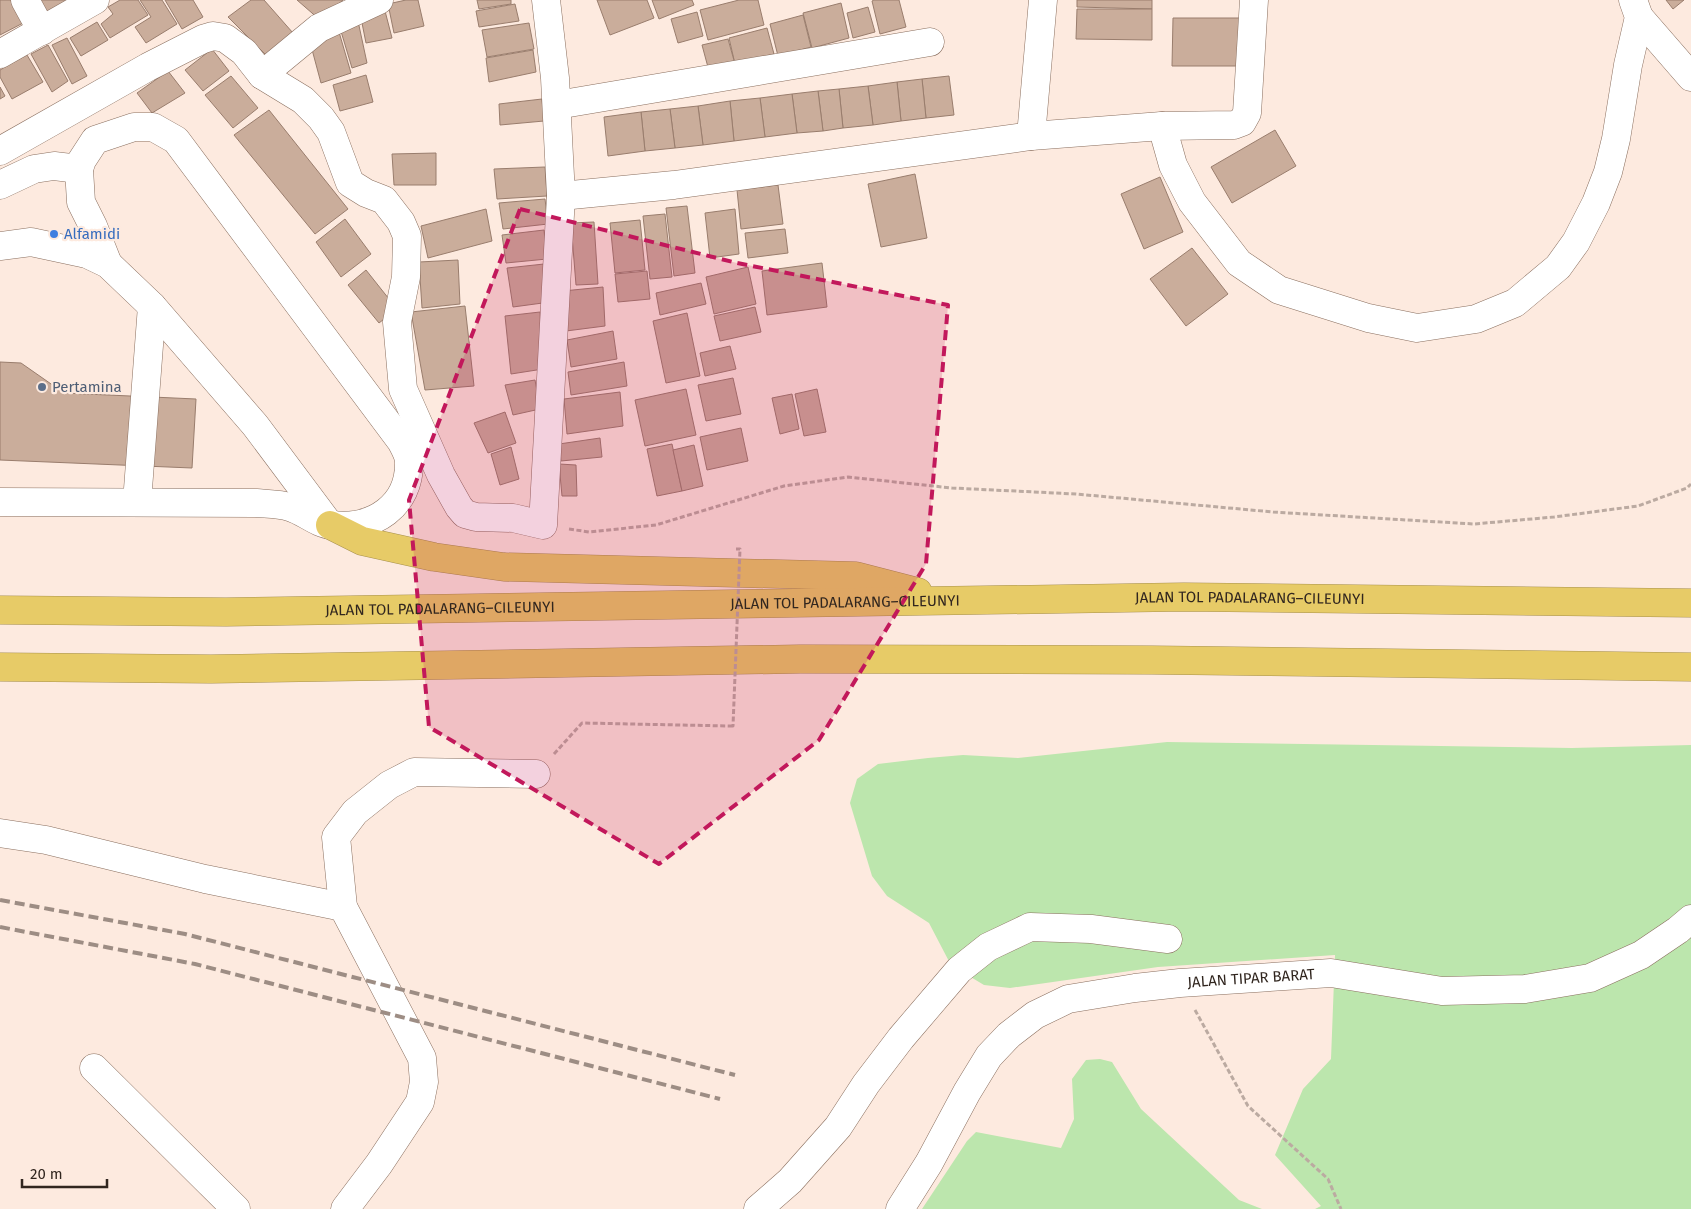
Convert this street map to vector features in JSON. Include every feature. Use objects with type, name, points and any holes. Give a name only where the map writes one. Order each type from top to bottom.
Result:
[{"type":"highway","points":[[330,525],[362,541],[434,557],[504,567],[856,576],[952,602]]},
{"type":"highway","name":"JALAN TOL PADALARANG–CILEUNYI","points":[[0,610],[226,612],[1184,597],[1691,603]]},
{"type":"highway","points":[[0,667],[211,668],[800,659],[1152,660],[1691,667]]},
{"type":"street","points":[[25,0],[42,31]]},
{"type":"street","points":[[0,54],[94,0]]},
{"type":"street","points":[[262,74],[319,28],[379,0]]},
{"type":"street","points":[[0,151],[148,67],[203,39],[213,36],[225,38],[244,52],[262,74],[303,100],[321,118],[331,132],[350,183],[366,193],[384,200],[401,222],[407,236],[406,277],[397,322],[403,388],[442,475],[459,507],[465,514],[476,517],[513,518],[543,525],[561,196],[557,105],[546,0]]},
{"type":"street","points":[[1031,136],[1042,0]]},
{"type":"street","points":[[561,196],[674,185],[1031,136],[1162,126],[1234,125],[1242,122],[1247,113],[1254,0]]},
{"type":"street","points":[[1162,126],[1174,165],[1192,202],[1239,263],[1279,290],[1368,318],[1418,328],[1476,319],[1514,303],[1558,268],[1576,242],[1596,203],[1608,172],[1616,139],[1636,8]]},
{"type":"street","points":[[1636,8],[1691,77]]},
{"type":"street","points":[[557,105],[930,42]]},
{"type":"street","points":[[0,502],[256,503],[290,507],[330,525],[356,525],[384,515],[394,506],[404,492],[409,460],[402,441],[176,140],[153,127],[134,127],[95,140],[82,160],[79,169],[81,202],[108,264]]},
{"type":"street","points":[[0,185],[34,169],[54,166],[79,169]]},
{"type":"street","points":[[0,246],[31,242],[87,254],[108,264],[152,306],[255,425],[330,525]]},
{"type":"street","points":[[137,502],[152,306]]},
{"type":"street","points":[[345,1209],[410,1119],[420,1102],[424,1082],[422,1058],[343,907],[336,837],[355,812],[389,785],[414,772],[536,774]]},
{"type":"street","points":[[0,833],[46,840],[205,879],[343,907]]},
{"type":"street","name":"JALAN TIPAR BARAT","points":[[900,1209],[988,1056],[1009,1034],[1035,1015],[1068,999],[1180,983],[1331,973],[1442,991],[1525,990],[1590,978],[1641,955],[1678,930],[1691,918]]},
{"type":"street","points":[[758,1209],[790,1181],[838,1127],[866,1084],[901,1038],[959,970],[988,947],[1030,928],[1090,930],[1168,939]]},
{"type":"street","points":[[94,1068],[236,1209]]},
{"type":"path","points":[[543,525],[590,532],[656,525],[784,486],[848,477],[952,488],[1076,494],[1273,512],[1474,524],[1554,517],[1638,506],[1688,488],[1691,484]]},
{"type":"path","points":[[536,774],[582,723],[733,726],[740,549],[736,549]]},
{"type":"path","points":[[1180,983],[1248,1106],[1328,1179],[1341,1209]]},
{"type":"highlighted area","points":[[520,209],[737,263],[948,305],[926,564],[819,740],[659,864],[429,727],[409,500]]},
{"type":"green space","points":[[1167,742],[1572,748],[1691,745],[1691,1209],[1315,1209],[1321,1206],[1275,1155],[1303,1089],[1331,1059],[1335,955],[1158,967],[1010,988],[984,985],[959,970],[953,969],[929,923],[887,896],[872,876],[850,803],[857,779],[878,764],[963,755],[1018,758]]},
{"type":"green space","points":[[1100,1059],[1112,1062],[1141,1109],[1239,1200],[1262,1209],[922,1209],[967,1141],[976,1132],[1061,1148],[1074,1119],[1072,1079],[1086,1060]]},
{"type":"building","points":[[0,0],[12,0],[25,22],[0,35]]},
{"type":"building","points":[[39,0],[70,0],[48,15]]},
{"type":"building","points":[[120,0],[138,0],[148,15],[110,38],[101,24],[113,14],[108,7]]},
{"type":"building","points":[[140,0],[162,0],[177,24],[146,43],[135,27],[151,17]]},
{"type":"building","points":[[165,0],[193,0],[203,17],[182,29]]},
{"type":"building","points":[[251,0],[264,0],[293,33],[267,56],[228,17]]},
{"type":"building","points":[[297,0],[343,0],[320,20]]},
{"type":"building","points":[[406,0],[418,0],[424,26],[394,33],[388,4]]},
{"type":"building","points":[[477,0],[511,0],[511,4],[479,9]]},
{"type":"building","points":[[597,0],[647,0],[654,18],[610,35]]},
{"type":"building","points":[[652,0],[692,0],[694,5],[659,19]]},
{"type":"building","points":[[739,0],[758,0],[764,25],[708,40],[700,10]]},
{"type":"building","points":[[899,0],[906,27],[880,34],[872,1]]},
{"type":"building","points":[[1077,0],[1152,0],[1152,9],[1077,7]]},
{"type":"building","points":[[1666,0],[1684,0],[1673,9]]},
{"type":"building","points":[[841,3],[849,38],[812,48],[803,13]]},
{"type":"building","points":[[515,4],[519,21],[479,27],[476,11]]},
{"type":"building","points":[[868,7],[875,32],[853,38],[847,13]]},
{"type":"building","points":[[1077,9],[1152,9],[1152,40],[1076,39]]},
{"type":"building","points":[[385,11],[392,38],[366,43],[361,18]]},
{"type":"building","points":[[697,12],[703,36],[678,43],[671,19]]},
{"type":"building","points":[[803,15],[811,47],[778,56],[770,24]]},
{"type":"building","points":[[1173,18],[1244,18],[1244,66],[1172,66]]},
{"type":"building","points":[[358,21],[367,63],[352,68],[340,28]]},
{"type":"building","points":[[97,22],[108,40],[81,56],[70,38]]},
{"type":"building","points":[[529,23],[534,49],[487,57],[482,30]]},
{"type":"building","points":[[767,28],[774,54],[735,64],[729,38]]},
{"type":"building","points":[[339,32],[351,73],[321,83],[310,42]]},
{"type":"building","points":[[67,38],[87,76],[72,84],[52,45]]},
{"type":"building","points":[[728,39],[735,64],[709,71],[702,45]]},
{"type":"building","points":[[48,45],[68,81],[52,92],[31,54]]},
{"type":"building","points":[[212,49],[229,71],[203,91],[185,70]]},
{"type":"building","points":[[533,50],[536,72],[489,82],[486,58]]},
{"type":"building","points":[[27,55],[43,82],[12,99],[0,77],[0,70]]},
{"type":"building","points":[[168,71],[185,93],[152,113],[137,93]]},
{"type":"building","points":[[366,75],[373,102],[340,111],[333,85]]},
{"type":"building","points":[[231,76],[258,108],[233,128],[205,95]]},
{"type":"building","points":[[949,76],[954,115],[926,118],[922,79]]},
{"type":"building","points":[[922,79],[926,118],[901,121],[897,82]]},
{"type":"building","points":[[897,82],[901,121],[873,125],[868,86]]},
{"type":"building","points":[[868,86],[873,125],[843,128],[839,89]]},
{"type":"building","points":[[0,87],[5,96],[0,99]]},
{"type":"building","points":[[839,89],[843,128],[823,131],[818,91]]},
{"type":"building","points":[[818,91],[823,131],[797,133],[792,94]]},
{"type":"building","points":[[792,94],[797,133],[765,137],[760,98]]},
{"type":"building","points":[[760,98],[765,137],[734,141],[730,101]]},
{"type":"building","points":[[542,99],[544,121],[500,125],[499,104]]},
{"type":"building","points":[[730,101],[734,141],[703,145],[698,106]]},
{"type":"building","points":[[698,106],[703,145],[675,148],[670,109]]},
{"type":"building","points":[[670,109],[675,148],[645,151],[641,112]]},
{"type":"building","points":[[269,110],[348,209],[315,234],[234,135]]},
{"type":"building","points":[[641,112],[645,151],[608,156],[604,117]]},
{"type":"building","points":[[1275,130],[1296,166],[1232,203],[1211,167]]},
{"type":"building","points":[[436,153],[436,185],[394,185],[392,154]]},
{"type":"building","points":[[545,167],[547,196],[497,199],[494,169]]},
{"type":"building","points":[[915,174],[927,238],[881,247],[868,184]]},
{"type":"building","points":[[1160,177],[1183,232],[1144,249],[1121,194]]},
{"type":"building","points":[[778,185],[783,224],[741,229],[737,190]]},
{"type":"building","points":[[545,199],[548,224],[503,229],[499,203]]},
{"type":"building","points":[[687,206],[695,273],[674,276],[666,208]]},
{"type":"building","points":[[486,209],[492,241],[428,258],[421,226]]},
{"type":"building","points":[[735,209],[739,254],[710,258],[705,213]]},
{"type":"building","points":[[665,214],[672,277],[650,279],[643,216]]},
{"type":"building","points":[[345,219],[371,254],[341,277],[316,242]]},
{"type":"building","points":[[640,220],[645,270],[615,273],[610,223]]},
{"type":"building","points":[[594,222],[598,284],[576,285],[571,223]]},
{"type":"building","points":[[785,229],[788,253],[748,258],[745,233]]},
{"type":"building","points":[[544,230],[547,259],[506,263],[502,235]]},
{"type":"building","points":[[1192,248],[1228,294],[1186,326],[1150,279]]},
{"type":"building","points":[[458,260],[460,304],[422,308],[419,262]]},
{"type":"building","points":[[822,263],[827,307],[767,315],[762,271]]},
{"type":"building","points":[[544,264],[550,302],[513,307],[507,268]]},
{"type":"building","points":[[748,267],[756,304],[714,314],[706,277]]},
{"type":"building","points":[[366,270],[389,299],[388,316],[379,323],[348,285]]},
{"type":"building","points":[[647,271],[650,299],[618,302],[615,274]]},
{"type":"building","points":[[701,283],[706,304],[660,315],[656,293]]},
{"type":"building","points":[[603,287],[605,326],[566,331],[563,291]]},
{"type":"building","points":[[465,306],[474,386],[425,390],[411,312]]},
{"type":"building","points":[[755,307],[761,332],[720,341],[714,316]]},
{"type":"building","points":[[540,312],[543,369],[511,374],[505,316]]},
{"type":"building","points":[[687,313],[700,376],[666,383],[653,321]]},
{"type":"building","points":[[613,331],[617,359],[571,367],[567,340]]},
{"type":"building","points":[[730,346],[736,369],[705,376],[700,353]]},
{"type":"building","points":[[0,362],[21,363],[64,393],[196,399],[192,468],[0,460]]},
{"type":"building","points":[[624,362],[627,386],[571,395],[568,372]]},
{"type":"building","points":[[733,378],[741,414],[706,421],[698,385]]},
{"type":"building","points":[[535,380],[540,409],[513,415],[505,385]]},
{"type":"building","points":[[686,389],[696,435],[645,446],[635,400]]},
{"type":"building","points":[[817,389],[826,432],[804,436],[795,394]]},
{"type":"building","points":[[620,392],[623,426],[567,434],[564,399]]},
{"type":"building","points":[[792,394],[799,429],[780,434],[772,398]]},
{"type":"building","points":[[505,412],[516,443],[488,453],[474,423]]},
{"type":"building","points":[[741,428],[748,461],[707,470],[700,437]]},
{"type":"building","points":[[600,438],[602,457],[561,461],[559,444]]},
{"type":"building","points":[[672,444],[682,491],[657,496],[647,449]]},
{"type":"building","points":[[694,445],[703,486],[682,491],[673,450]]},
{"type":"building","points":[[511,447],[519,479],[500,485],[491,454]]},
{"type":"building","points":[[559,464],[576,465],[577,496],[562,496]]},
{"type":"railway","points":[[0,900],[185,934],[735,1075]]},
{"type":"railway","points":[[0,927],[195,964],[720,1099]]},
{"type":"place","name":"Alfamidi","points":[[54,234]]},
{"type":"place","name":"Pertamina","points":[[42,387]]}]
